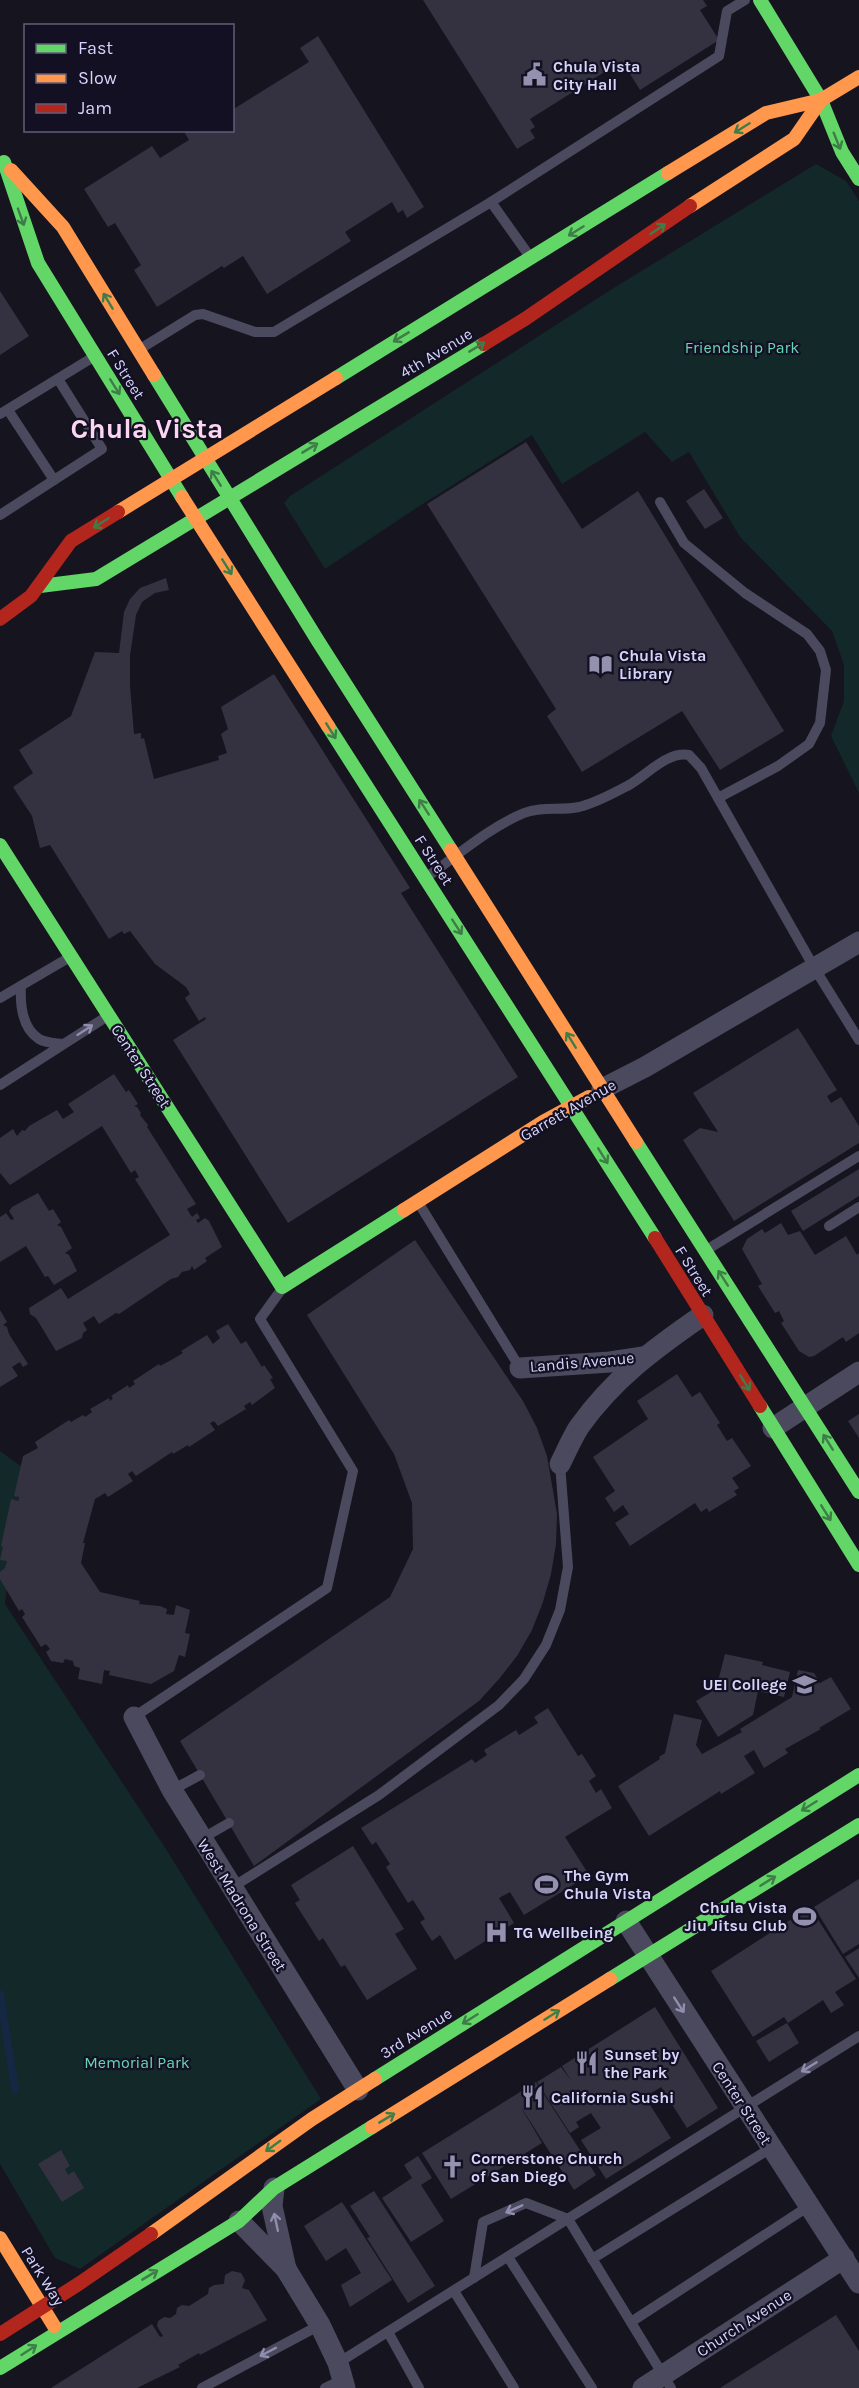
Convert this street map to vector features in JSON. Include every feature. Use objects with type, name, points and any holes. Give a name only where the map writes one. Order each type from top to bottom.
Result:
[{"type":"main road","points":[[759,0],[821,100],[842,152],[859,179]]},
{"type":"main road","name":"4th Avenue","points":[[0,619],[31,596],[71,541],[766,113],[821,100],[859,76]]},
{"type":"main road","name":"4th Avenue","points":[[40,586],[96,579],[525,319],[726,182],[794,139],[821,100]]},
{"type":"main road","name":"F Street","points":[[2,159],[63,227],[204,458],[859,1492]]},
{"type":"main road","name":"F Street","points":[[2,159],[10,188],[38,263],[171,478],[572,1106],[859,1565]]},
{"type":"main road","name":"Center Street","points":[[0,845],[282,1287]]},
{"type":"main road","name":"Garrett Avenue","points":[[282,1287],[602,1089]]},
{"type":"main road","name":"3rd Avenue","points":[[0,2334],[44,2308],[228,2181],[312,2119],[358,2098],[626,1921],[859,1775]]},
{"type":"main road","points":[[0,2368],[239,2221],[274,2188],[337,2148],[859,1825]]},
{"type":"main road","points":[[337,2148],[347,2127]]},
{"type":"main road","name":"Park Way","points":[[0,2238],[57,2331]]},
{"type":"street","name":"Garrett Avenue","points":[[602,1089],[645,1067],[859,942]]},
{"type":"street","name":"Landis Avenue","points":[[560,1464],[579,1428],[619,1379],[643,1357],[703,1315]]},
{"type":"street","name":"Landis Avenue","points":[[520,1368],[610,1362],[643,1357]]},
{"type":"street","points":[[773,1428],[805,1405],[859,1372]]},
{"type":"street","name":"West Madrona Street","points":[[134,1717],[172,1790],[358,2098]]},
{"type":"street","name":"Center Street","points":[[626,1921],[859,2283]]},
{"type":"street","points":[[274,2188],[272,2205],[286,2269]]},
{"type":"street","points":[[239,2221],[286,2269],[320,2325],[337,2380]]},
{"type":"street","name":"Church Avenue","points":[[643,2388],[667,2382],[844,2258]]},
{"type":"lane","points":[[138,351],[195,315],[203,314],[255,332],[274,332],[491,202],[719,57],[727,11],[744,0]]},
{"type":"lane","points":[[491,202],[531,259]]},
{"type":"lane","points":[[54,480],[4,412],[95,356]]},
{"type":"lane","points":[[0,515],[102,449],[58,379]]},
{"type":"lane","points":[[660,502],[684,543],[745,593],[807,634],[820,651],[826,670],[820,723],[809,744],[778,766],[718,798]]},
{"type":"lane","points":[[425,878],[523,813],[538,809],[577,807],[591,803],[630,784],[674,755],[683,754],[693,758],[701,768],[815,969],[859,1040]]},
{"type":"lane","points":[[0,998],[70,957]]},
{"type":"lane","points":[[21,986],[20,1006],[29,1030],[41,1041],[63,1044]]},
{"type":"lane","points":[[0,1085],[108,1015]]},
{"type":"lane","points":[[706,1251],[859,1156]]},
{"type":"lane","points":[[418,1202],[520,1368]]},
{"type":"lane","points":[[829,1226],[859,1207]]},
{"type":"lane","points":[[134,1717],[327,1588],[353,1471],[260,1319],[282,1287]]},
{"type":"lane","points":[[231,1888],[379,1795],[499,1705],[524,1679],[546,1645],[561,1610],[568,1567],[560,1464]]},
{"type":"lane","points":[[172,1790],[201,1775]]},
{"type":"lane","points":[[201,1839],[229,1823]]},
{"type":"lane","points":[[337,2380],[388,2332],[859,2036]]},
{"type":"lane","points":[[592,2259],[771,2148]]},
{"type":"lane","points":[[474,2278],[483,2222],[526,2203],[568,2219],[667,2382]]},
{"type":"lane","points":[[631,2322],[809,2206]]},
{"type":"lane","points":[[508,2257],[592,2388]]},
{"type":"lane","points":[[454,2290],[514,2388]]},
{"type":"lane","points":[[202,2388],[320,2325]]},
{"type":"lane","points":[[388,2332],[419,2388]]},
{"type":"green space","name":"Friendship Park","points":[[816,164],[846,181],[859,201],[859,793],[831,736],[844,701],[844,665],[832,631],[740,537],[689,452],[672,462],[645,432],[562,484],[532,435],[325,569],[284,503],[290,496],[612,289]]},
{"type":"green space","name":"Memorial Park","points":[[0,1451],[22,1467],[5,1604],[166,1849],[321,2099],[80,2269],[55,2258],[0,2164]]},
{"type":"building","name":"Chula Vista City Hall","points":[[423,0],[703,0],[707,6],[700,10],[719,40],[640,90],[622,61],[530,119],[535,127],[530,130],[535,138],[517,149]]},
{"type":"building","points":[[318,36],[424,207],[407,218],[403,210],[398,213],[392,202],[345,232],[351,241],[267,294],[243,256],[224,268],[222,266],[157,307],[134,270],[141,265],[115,223],[108,227],[84,189],[152,146],[160,158],[189,140],[184,132],[234,132],[234,109],[309,62],[300,48]]},
{"type":"building","points":[[0,291],[29,336],[0,355]]},
{"type":"building","points":[[526,442],[582,529],[638,491],[784,731],[720,770],[682,711],[582,772],[547,716],[556,709],[427,504]]},
{"type":"building","points":[[704,489],[723,518],[705,529],[686,501]]},
{"type":"building","points":[[166,578],[169,590],[155,593],[142,602],[136,615],[130,656],[134,734],[141,733],[141,739],[144,738],[154,779],[219,760],[218,756],[227,753],[221,734],[228,729],[221,707],[274,674],[410,888],[401,893],[518,1077],[288,1223],[173,1040],[206,1019],[205,1017],[199,1021],[185,998],[190,994],[186,987],[155,964],[130,931],[124,934],[122,931],[109,939],[50,845],[40,848],[32,816],[13,787],[33,773],[19,750],[71,716],[95,652],[119,653],[124,612],[130,599],[140,588]]},
{"type":"building","points":[[798,1028],[837,1090],[827,1096],[831,1103],[841,1097],[859,1126],[859,1143],[734,1221],[683,1140],[700,1128],[718,1132],[693,1093]]},
{"type":"building","points":[[114,1074],[126,1092],[129,1090],[138,1104],[134,1106],[141,1113],[147,1127],[196,1204],[187,1209],[192,1217],[197,1213],[200,1218],[196,1220],[198,1223],[205,1218],[209,1221],[222,1247],[205,1258],[207,1261],[194,1270],[192,1266],[190,1270],[182,1272],[178,1277],[171,1279],[119,1314],[116,1313],[99,1324],[94,1316],[83,1323],[87,1330],[83,1333],[82,1338],[56,1351],[36,1318],[30,1314],[29,1308],[61,1288],[68,1299],[170,1235],[135,1179],[139,1177],[135,1170],[131,1173],[102,1126],[10,1185],[0,1173],[0,1138],[13,1129],[17,1136],[22,1130],[25,1131],[29,1126],[57,1110],[63,1119],[74,1112],[68,1104]]},
{"type":"building","points":[[859,1169],[859,1196],[803,1231],[791,1211]]},
{"type":"building","points":[[38,1193],[49,1211],[53,1209],[61,1222],[57,1225],[61,1227],[72,1248],[65,1253],[69,1255],[77,1271],[54,1285],[48,1276],[45,1277],[26,1246],[0,1262],[0,1217],[6,1213],[11,1220],[14,1219],[9,1211],[12,1207]]},
{"type":"building","points":[[781,1223],[788,1235],[800,1231],[815,1255],[846,1236],[857,1255],[859,1253],[859,1333],[846,1342],[843,1337],[814,1356],[809,1357],[799,1351],[781,1323],[784,1321],[779,1311],[775,1313],[758,1286],[762,1284],[742,1249],[747,1239],[762,1229],[765,1233]]},
{"type":"building","points":[[415,1240],[523,1401],[537,1428],[547,1456],[557,1514],[556,1544],[551,1574],[532,1630],[517,1656],[479,1701],[254,1866],[180,1741],[390,1597],[413,1549],[412,1503],[394,1454],[307,1315]]},
{"type":"building","points":[[0,1310],[7,1322],[3,1325],[7,1327],[28,1364],[23,1367],[20,1362],[12,1367],[18,1376],[0,1387]]},
{"type":"building","points":[[228,1324],[241,1344],[246,1341],[262,1367],[264,1365],[273,1378],[270,1379],[275,1388],[252,1405],[250,1402],[244,1406],[246,1409],[218,1426],[214,1421],[210,1423],[215,1430],[189,1447],[188,1445],[173,1454],[172,1452],[136,1476],[132,1471],[128,1474],[133,1481],[108,1497],[105,1493],[95,1499],[83,1543],[85,1543],[81,1563],[100,1592],[140,1601],[139,1604],[160,1606],[167,1609],[166,1614],[174,1615],[176,1605],[190,1610],[185,1633],[190,1634],[185,1657],[179,1655],[174,1671],[151,1684],[109,1675],[110,1671],[104,1670],[102,1684],[78,1679],[80,1668],[74,1666],[73,1661],[65,1659],[63,1663],[51,1661],[46,1652],[50,1649],[46,1644],[41,1647],[22,1617],[25,1614],[22,1609],[19,1611],[0,1579],[0,1572],[5,1568],[7,1561],[0,1560],[3,1547],[1,1546],[11,1499],[18,1501],[19,1497],[14,1496],[23,1456],[38,1448],[35,1442],[69,1420],[71,1422],[83,1415],[85,1417],[92,1412],[90,1409],[109,1398],[110,1401],[113,1398],[111,1396],[128,1385],[129,1388],[135,1384],[133,1381],[159,1364],[160,1366],[183,1353],[181,1351],[207,1335],[213,1344],[220,1338],[216,1331]]},
{"type":"building","points":[[677,1374],[692,1397],[700,1392],[720,1423],[717,1425],[727,1441],[732,1438],[751,1466],[732,1478],[739,1488],[734,1491],[737,1495],[709,1512],[707,1508],[701,1512],[695,1503],[630,1546],[615,1523],[629,1514],[623,1505],[614,1512],[605,1498],[615,1491],[593,1457],[648,1419],[637,1401]]},
{"type":"building","points":[[859,1414],[859,1438],[848,1421]]},
{"type":"building","points":[[725,1654],[763,1662],[762,1665],[790,1672],[784,1697],[758,1691],[753,1715],[718,1737],[696,1701],[716,1689]]},
{"type":"building","points":[[798,1670],[814,1673],[820,1683],[831,1677],[851,1709],[785,1749],[788,1753],[764,1768],[754,1750],[744,1756],[755,1773],[721,1794],[720,1791],[649,1836],[618,1786],[660,1759],[659,1757],[665,1753],[674,1714],[702,1720],[696,1745],[702,1754],[742,1732],[740,1729],[792,1697]]},
{"type":"building","points":[[548,1708],[578,1756],[582,1754],[596,1776],[589,1781],[596,1793],[601,1789],[612,1808],[565,1837],[589,1875],[524,1915],[510,1892],[499,1898],[514,1923],[455,1960],[440,1935],[432,1941],[420,1922],[425,1919],[413,1900],[408,1903],[386,1867],[390,1864],[376,1842],[372,1845],[361,1828],[472,1759],[475,1763],[487,1755],[484,1750],[516,1730],[519,1735],[538,1723],[534,1717]]},
{"type":"building","points":[[353,1846],[404,1929],[395,1934],[417,1969],[367,2000],[345,1965],[341,1967],[323,1938],[319,1941],[295,1903],[300,1900],[291,1885]]},
{"type":"building","points":[[859,1879],[859,1944],[843,1954],[814,1907]]},
{"type":"building","points":[[810,1907],[856,1979],[835,1992],[844,2005],[831,2013],[823,2000],[788,2023],[784,2017],[753,2037],[711,1971]]},
{"type":"building","points":[[859,1948],[859,1978],[845,1957]]},
{"type":"building","points":[[655,2007],[718,2108],[687,2128],[661,2087],[645,2097],[671,2138],[606,2179],[581,2140],[601,2128],[591,2113],[576,2122],[579,2127],[570,2133],[537,2082],[561,2067],[572,2082],[562,2066]]},
{"type":"building","points":[[787,2023],[799,2043],[769,2062],[756,2041]]},
{"type":"building","points":[[536,2082],[596,2175],[574,2190],[519,2104],[542,2143],[451,2199],[422,2153]]},
{"type":"building","points":[[61,2150],[70,2166],[65,2169],[68,2175],[74,2171],[84,2188],[62,2202],[38,2164]]},
{"type":"building","points":[[418,2156],[432,2178],[421,2185],[444,2221],[411,2242],[382,2198],[412,2178],[404,2165]]},
{"type":"building","points":[[374,2191],[435,2286],[408,2303],[367,2238],[370,2237],[350,2206]]},
{"type":"building","points":[[342,2202],[392,2280],[350,2307],[341,2285],[361,2273],[346,2248],[326,2261],[304,2226]]},
{"type":"building","points":[[232,2271],[241,2273],[245,2280],[242,2288],[249,2290],[267,2320],[200,2355],[199,2353],[178,2365],[180,2367],[137,2388],[51,2388],[152,2324],[160,2337],[163,2336],[157,2326],[158,2321],[164,2317],[170,2318],[176,2314],[177,2308],[182,2305],[189,2306],[208,2294],[209,2288],[214,2285],[224,2284],[225,2275]]},
{"type":"building","points":[[836,2315],[859,2351],[859,2388],[720,2388]]},
{"type":"waterway","points":[[0,1994],[15,2089]]},
{"type":"traffic: fast","points":[[760,0],[821,100],[842,152],[859,179]]},
{"type":"traffic: fast","points":[[4,162],[38,263],[182,497]]},
{"type":"traffic: fast","points":[[336,378],[668,173]]},
{"type":"traffic: fast","points":[[40,586],[96,579],[484,344]]},
{"type":"traffic: fast","points":[[154,375],[318,641],[451,850]]},
{"type":"traffic: fast","points":[[328,726],[655,1238]]},
{"type":"traffic: fast","points":[[0,845],[282,1287],[404,1210]]},
{"type":"traffic: fast","points":[[636,1142],[859,1492]]},
{"type":"traffic: fast","points":[[760,1406],[859,1565]]},
{"type":"traffic: fast","points":[[375,2079],[859,1775]]},
{"type":"traffic: fast","points":[[610,1979],[859,1825]]},
{"type":"traffic: fast","points":[[0,2368],[239,2221],[274,2188],[372,2127]]},
{"type":"traffic: slow","points":[[668,173],[766,113],[821,100],[859,77]]},
{"type":"traffic: slow","points":[[690,206],[794,139],[821,100]]},
{"type":"traffic: slow","points":[[11,170],[63,227],[154,375]]},
{"type":"traffic: slow","points":[[118,512],[336,378]]},
{"type":"traffic: slow","points":[[182,497],[328,726]]},
{"type":"traffic: slow","points":[[451,850],[636,1142]]},
{"type":"traffic: slow","points":[[404,1210],[543,1122],[589,1097]]},
{"type":"traffic: slow","points":[[372,2127],[610,1979]]},
{"type":"traffic: slow","points":[[151,2234],[312,2119],[375,2079]]},
{"type":"traffic: slow","points":[[0,2238],[54,2326]]},
{"type":"traffic: jam","points":[[484,344],[525,319],[690,206]]},
{"type":"traffic: jam","points":[[0,619],[31,596],[71,541],[118,512]]},
{"type":"traffic: jam","points":[[655,1238],[760,1406]]},
{"type":"traffic: jam","points":[[0,2334],[151,2234]]},
{"type":"place","name":"Chula Vista City Hall","points":[[535,75]]},
{"type":"place","name":"Chula Vista Library","points":[[601,664]]},
{"type":"place","name":"UEI College","points":[[805,1684]]},
{"type":"place","name":"The Gym Chula Vista","points":[[546,1884]]},
{"type":"place","name":"Chula Vista Jiu Jitsu Club","points":[[805,1916]]},
{"type":"place","name":"TG Wellbeing","points":[[496,1932]]},
{"type":"place","name":"Sunset by the Park","points":[[586,2063]]},
{"type":"place","name":"California Sushi","points":[[533,2097]]},
{"type":"place","name":"Cornerstone Church of San Diego","points":[[453,2167]]},
{"type":"district","name":"Chula Vista","points":[[147,428]]}]
